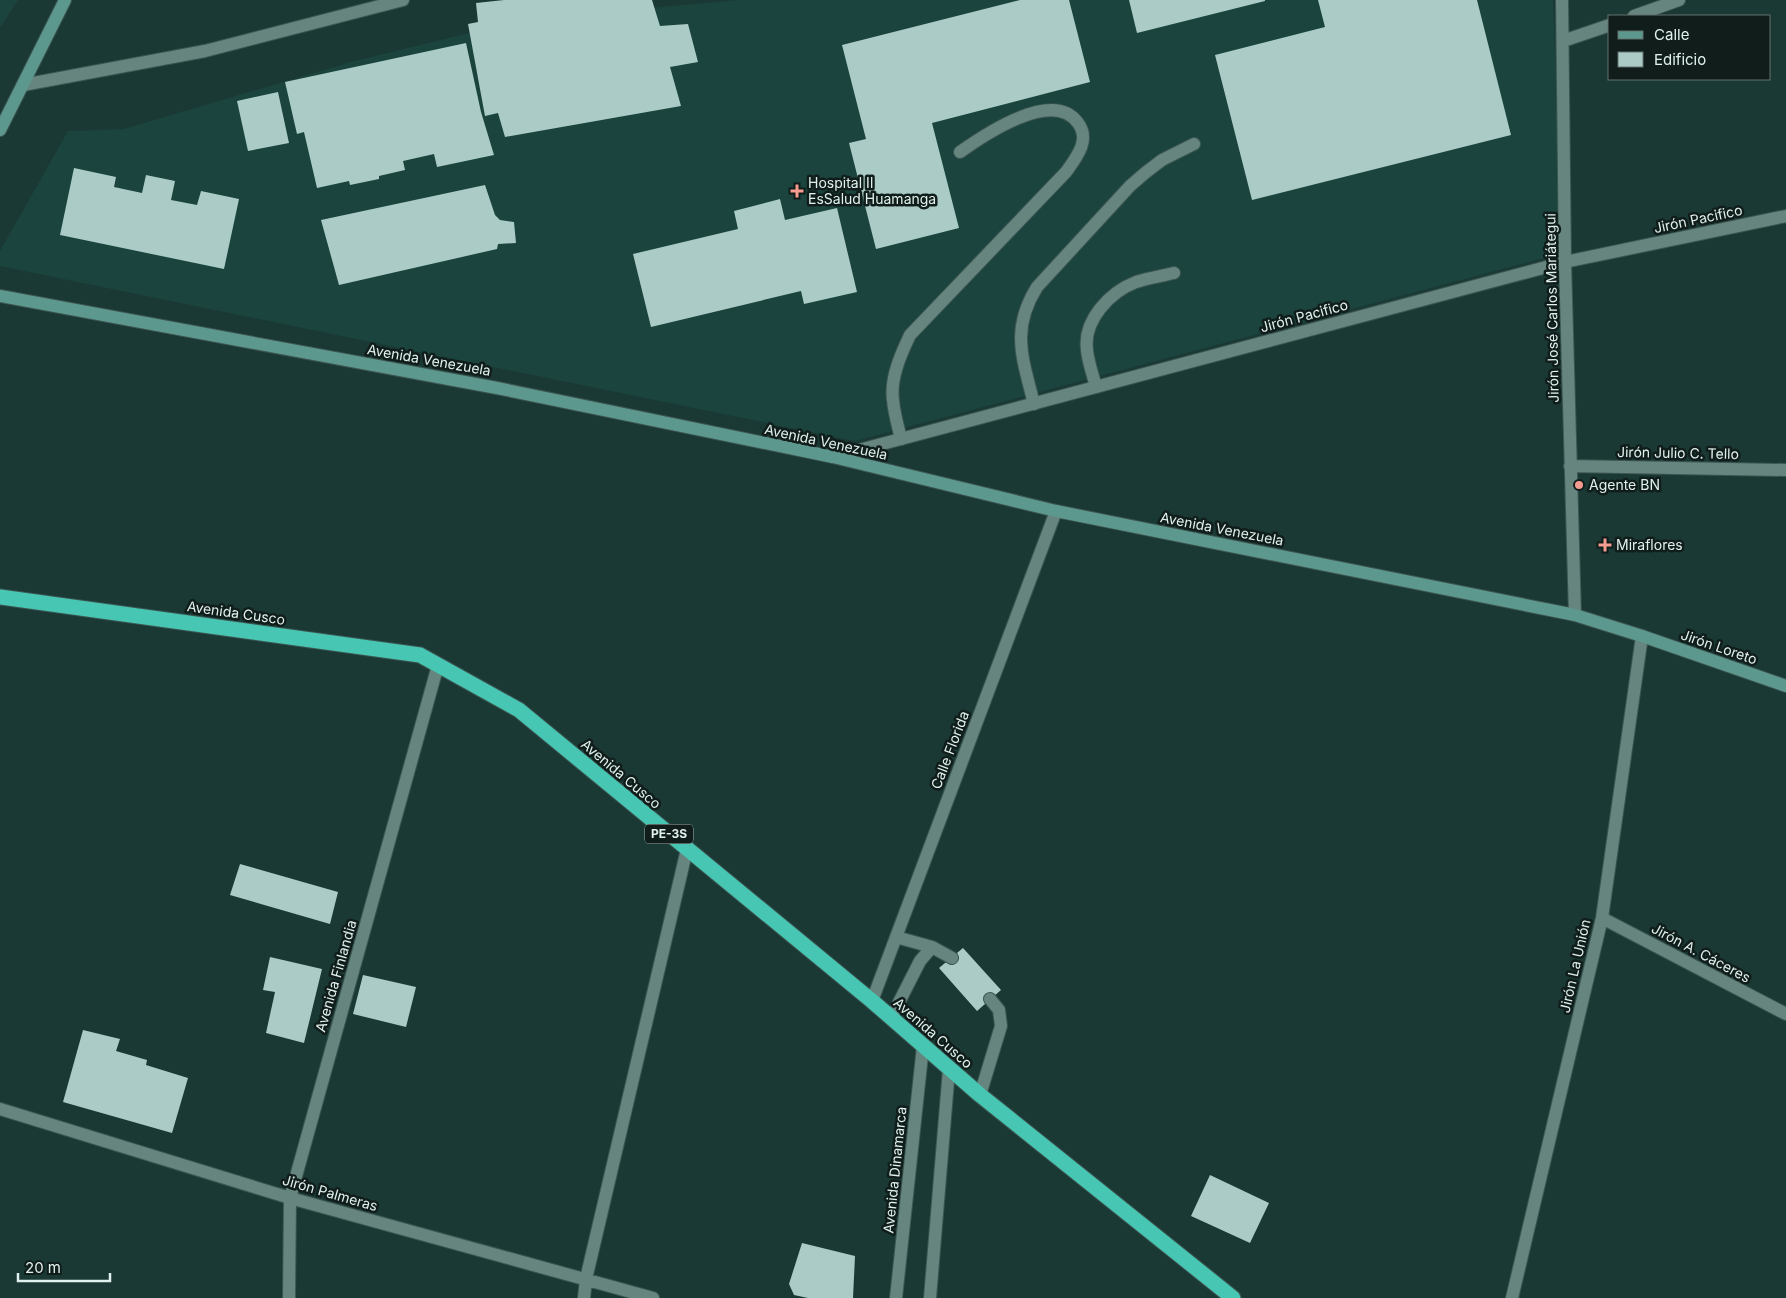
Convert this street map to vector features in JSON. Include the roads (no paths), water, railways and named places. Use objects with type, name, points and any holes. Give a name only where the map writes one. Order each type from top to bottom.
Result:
[{"type":"highway","name":"Avenida Cusco","points":[[0,598],[420,655],[519,710],[872,1001],[949,1069],[1233,1298]]},
{"type":"street","points":[[0,130],[66,0]]},
{"type":"street","points":[[23,85],[205,51],[403,0]]},
{"type":"street","name":"Jirón José Carlos Mariátegui","points":[[1562,0],[1565,262],[1575,615]]},
{"type":"street","points":[[1637,15],[1680,0]]},
{"type":"street","points":[[1563,41],[1608,26]]},
{"type":"street","points":[[901,439],[892,398],[894,377],[900,355],[910,335],[1066,172],[1080,152],[1083,136],[1082,128],[1078,121],[1067,114],[1046,110],[1007,123],[983,136],[960,152]]},
{"type":"street","points":[[1034,404],[1020,341],[1022,316],[1028,301],[1037,287],[1130,186],[1162,160],[1194,144]]},
{"type":"street","name":"Jirón Pacifico","points":[[833,457],[1565,262],[1786,216]]},
{"type":"street","points":[[1096,387],[1086,349],[1091,325],[1098,312],[1107,301],[1121,290],[1136,282],[1174,274]]},
{"type":"street","name":"Avenida Venezuela","points":[[0,296],[497,388],[833,457],[1056,511],[1575,615],[1642,636]]},
{"type":"street","name":"Jirón Julio C. Tello","points":[[1570,466],[1786,470]]},
{"type":"street","name":"Calle Florida","points":[[872,1001],[1056,511]]},
{"type":"street","name":"Jirón Loreto","points":[[1642,636],[1786,686]]},
{"type":"street","name":"Jirón La Unión","points":[[1512,1298],[1602,918],[1642,636]]},
{"type":"street","name":"Avenida Finlandia","points":[[289,1298],[290,1198],[438,665]]},
{"type":"street","points":[[584,1298],[586,1279],[687,849]]},
{"type":"street","name":"Jirón A. Cáceres","points":[[1602,918],[1786,1014]]},
{"type":"street","points":[[896,937],[932,947],[952,958]]},
{"type":"street","points":[[891,1018],[920,961],[932,947]]},
{"type":"street","points":[[980,1094],[1001,1026],[999,1010],[990,999]]},
{"type":"street","name":"Avenida Dinamarca","points":[[896,1298],[923,1046]]},
{"type":"street","points":[[930,1298],[949,1069]]},
{"type":"street","name":"Jirón Palmeras","points":[[0,1109],[290,1198],[654,1298]]},
{"type":"place","name":"Hospital II EsSalud Huamanga","points":[[797,191]]},
{"type":"place","name":"Agente BN","points":[[1579,485]]},
{"type":"place","name":"Miraflores","points":[[1605,545]]}]
